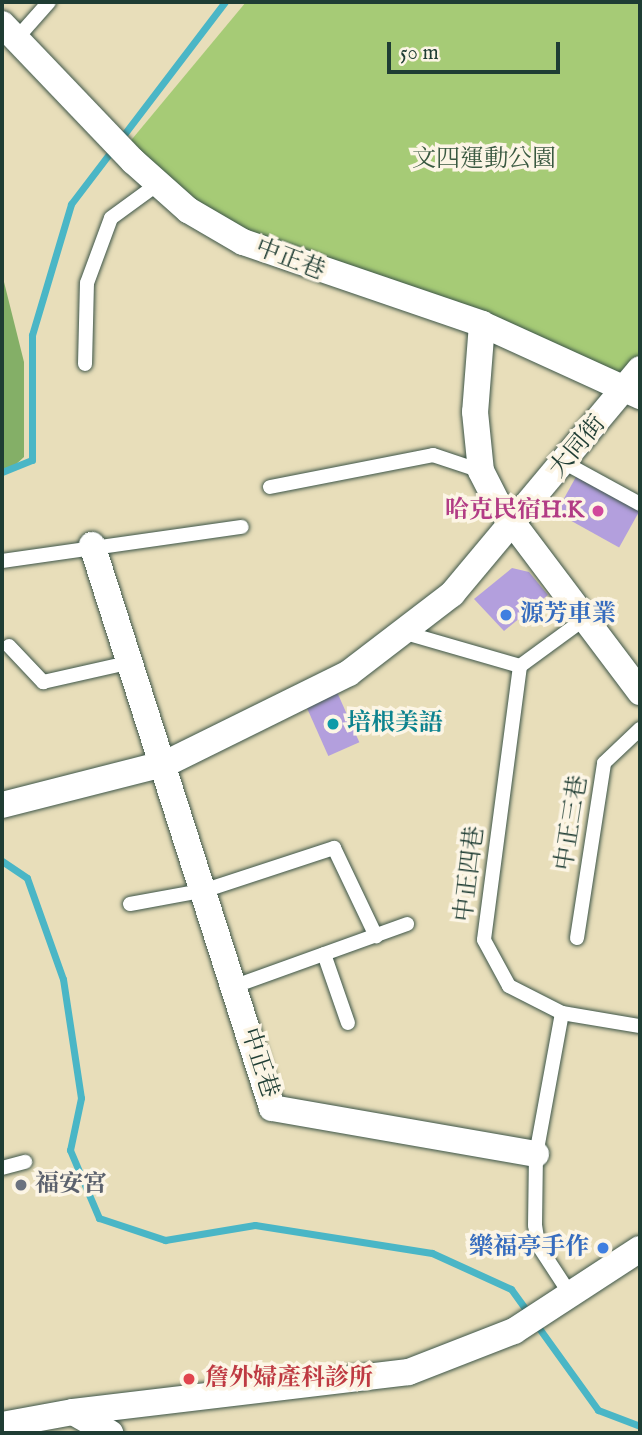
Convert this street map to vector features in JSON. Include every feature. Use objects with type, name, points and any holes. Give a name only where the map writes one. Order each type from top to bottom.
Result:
[{"type":"street","name":"中正巷","points":[[9,31],[123,150],[188,210],[243,242],[482,324],[635,385]]},
{"type":"street","points":[[482,324],[475,412],[481,471],[513,525],[587,617],[640,692]]},
{"type":"street","name":"大同街","points":[[513,525],[635,385]]},
{"type":"street","points":[[2,805],[167,763],[349,673],[452,594],[513,525]]},
{"type":"street","name":"中正巷","points":[[92,545],[167,763],[272,1108],[536,1154]]},
{"type":"street","points":[[2,1425],[73,1412],[409,1372],[514,1331],[568,1299],[640,1248]]},
{"type":"street","points":[[73,1412],[110,1433]]},
{"type":"lane","points":[[9,31],[49,2]]},
{"type":"lane","points":[[85,364],[87,283],[111,218],[159,183]]},
{"type":"lane","points":[[270,487],[433,456],[481,471]]},
{"type":"lane","points":[[565,463],[640,504]]},
{"type":"lane","points":[[2,561],[92,545],[242,527]]},
{"type":"lane","points":[[402,632],[520,666],[587,617]]},
{"type":"lane","points":[[9,646],[43,682],[132,662]]},
{"type":"lane","name":"中正四巷","points":[[520,666],[484,940],[509,986],[562,1013],[640,1026]]},
{"type":"lane","name":"中正三巷","points":[[577,938],[604,763],[640,729]]},
{"type":"lane","points":[[130,904],[206,890],[334,848],[376,936]]},
{"type":"lane","points":[[235,986],[407,924]]},
{"type":"lane","points":[[324,954],[348,1023]]},
{"type":"lane","points":[[562,1013],[536,1154],[538,1245],[568,1299]]},
{"type":"lane","points":[[2,1168],[25,1162]]},
{"type":"green space","name":"文四運動公園","points":[[246,2],[640,2],[640,358],[624,381],[243,242],[123,150]]},
{"type":"green space","points":[[4,282],[24,362],[24,457],[2,477]]},
{"type":"building","name":"哈克民宿H.K","points":[[577,475],[640,510],[619,548],[556,513]]},
{"type":"building","name":"源芳車業","points":[[512,568],[529,572],[548,595],[504,631],[474,599]]},
{"type":"building","name":"培根美語","points":[[337,692],[359,742],[328,756],[306,706]]},
{"type":"waterway","points":[[2,472],[32,460],[32,335],[71,204],[225,2]]},
{"type":"waterway","points":[[2,861],[27,878],[63,979],[81,1098],[70,1150],[99,1218],[165,1240],[255,1225],[432,1253],[511,1289],[529,1314]]},
{"type":"waterway","points":[[536,1324],[598,1410],[640,1426]]},
{"type":"place","name":"哈克民宿H.K","points":[[598,511]]},
{"type":"place","name":"源芳車業","points":[[506,615]]},
{"type":"place","name":"培根美語","points":[[333,724]]},
{"type":"place","name":"福安宮","points":[[21,1185]]},
{"type":"place","name":"樂福亭手作","points":[[603,1248]]},
{"type":"place","name":"詹外婦產科診所","points":[[189,1379]]}]
